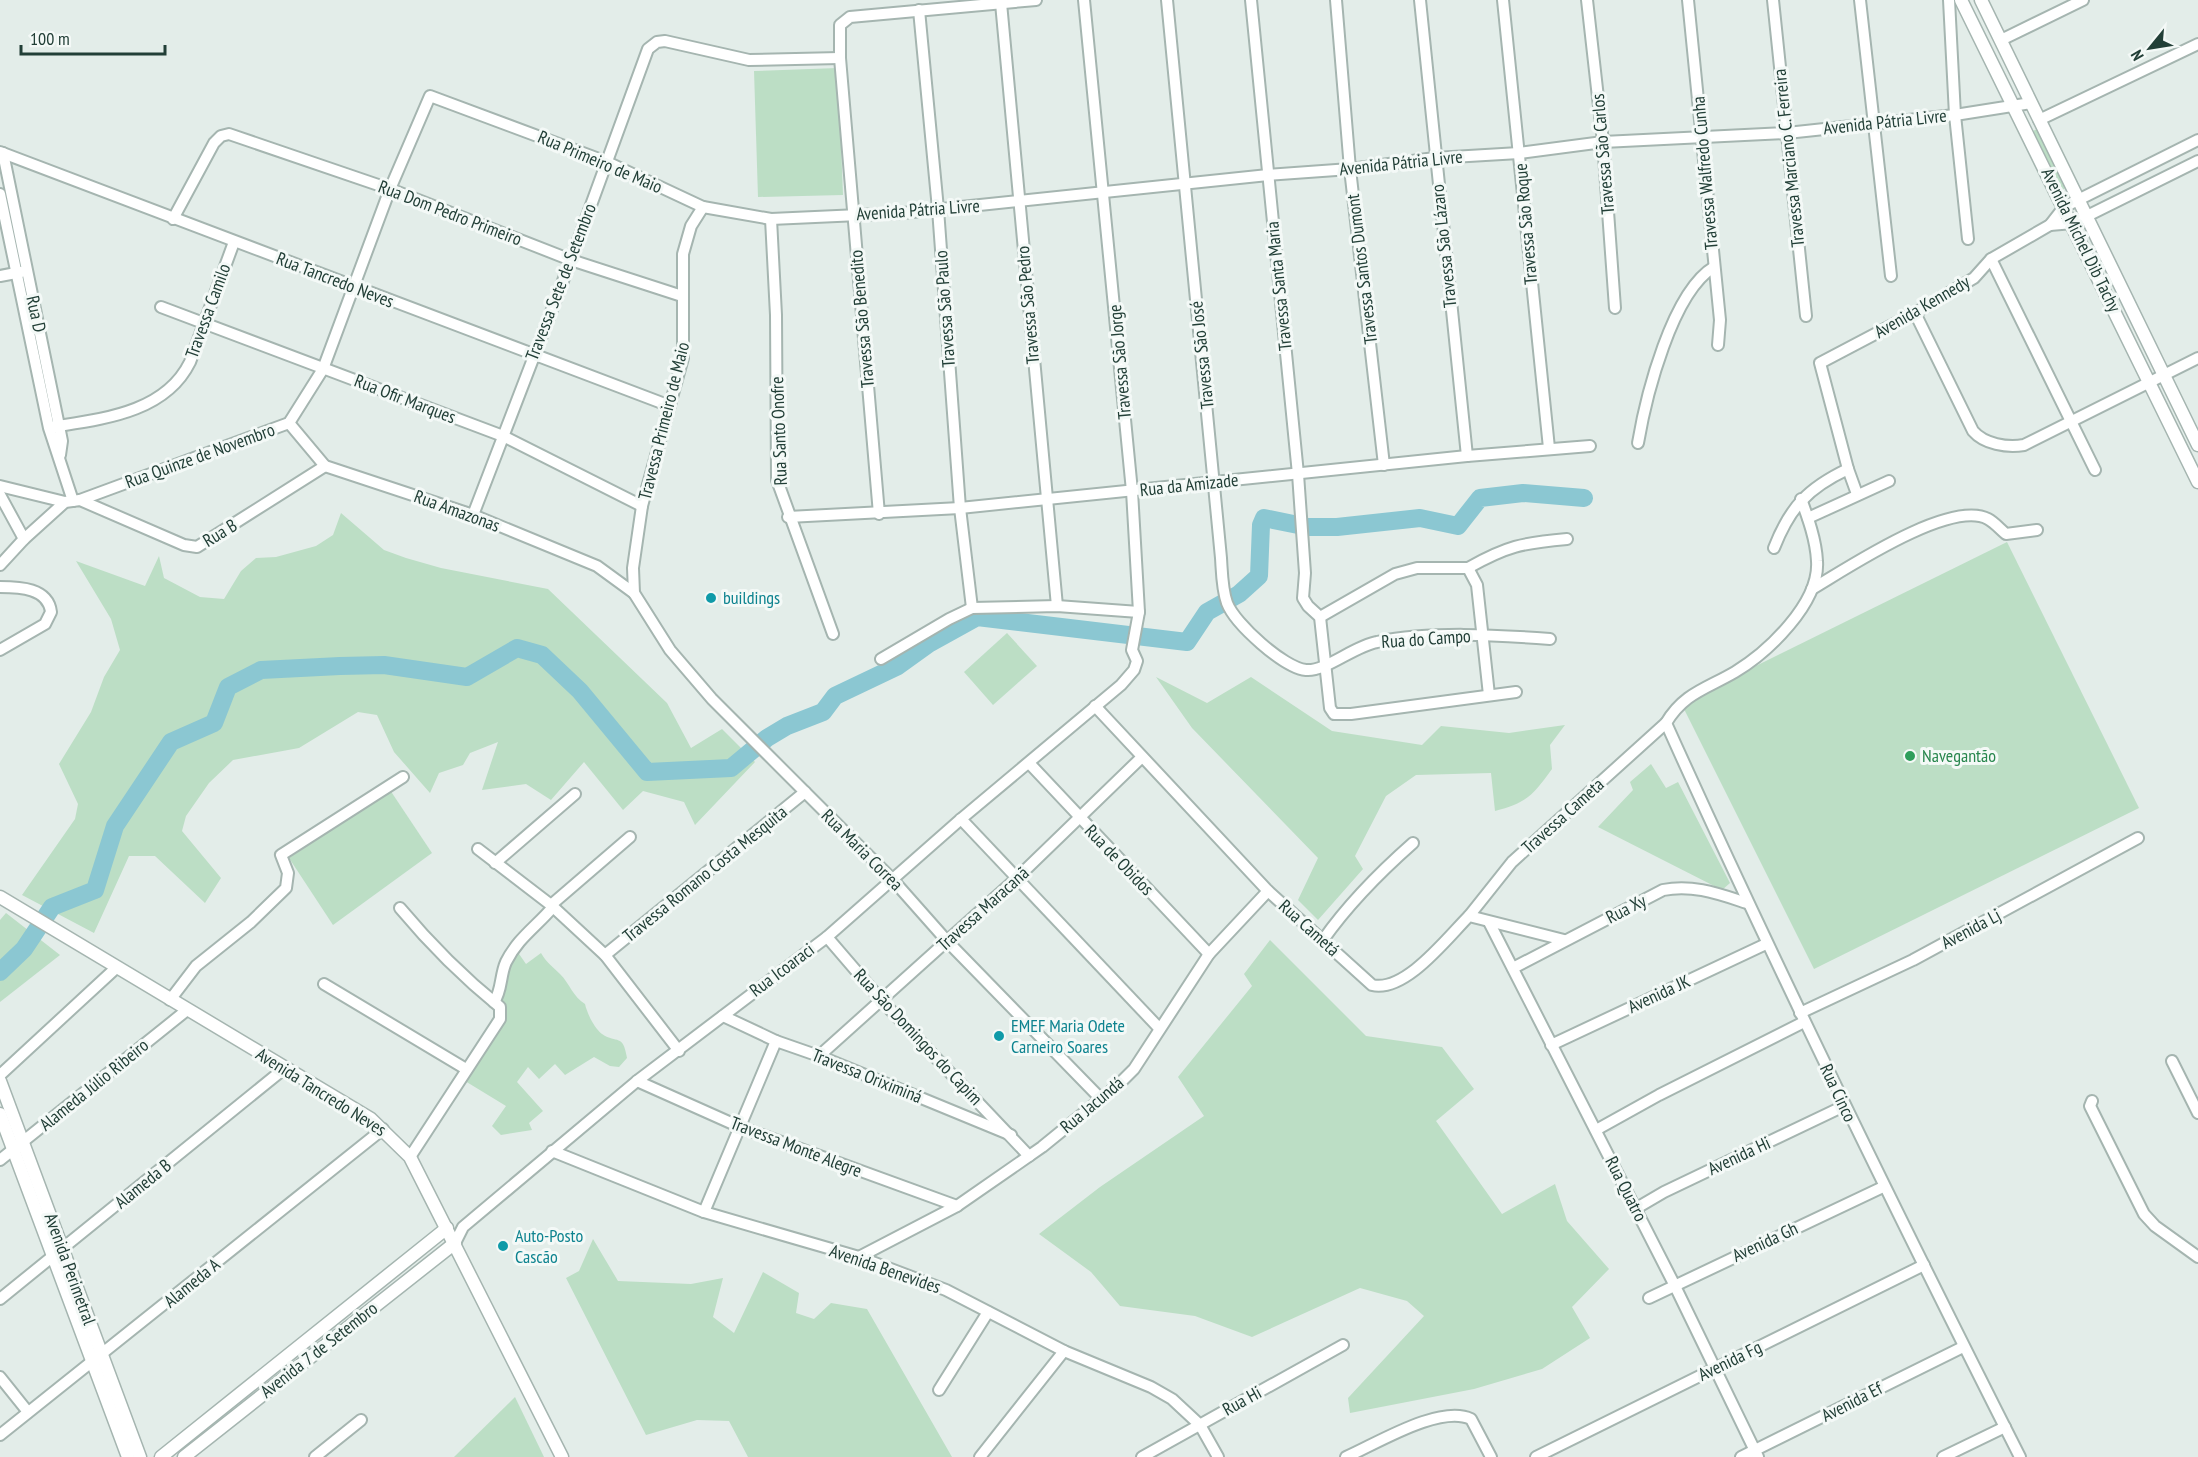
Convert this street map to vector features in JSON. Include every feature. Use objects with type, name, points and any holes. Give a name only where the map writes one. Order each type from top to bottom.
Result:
[{"type":"street","points":[[919,10],[1036,0]]},
{"type":"street","name":"Travessa São Jorge","points":[[1083,0],[1104,192],[1132,491],[1139,612],[1132,650],[1137,661],[1134,670],[1121,685],[1095,706]]},
{"type":"street","name":"Travessa São José","points":[[1167,0],[1226,601],[1254,638],[1295,667],[1307,670]]},
{"type":"street","name":"Travessa Santa Maria","points":[[1251,0],[1298,474],[1305,573],[1304,598],[1308,606],[1320,617]]},
{"type":"street","name":"Travessa Santos Dumont","points":[[1336,0],[1350,169],[1384,465]]},
{"type":"street","name":"Travessa São Lázaro","points":[[1420,0],[1467,456]]},
{"type":"street","name":"Travessa São Roque","points":[[1503,0],[1549,448]]},
{"type":"street","name":"Travessa São Carlos","points":[[1587,0],[1604,142],[1615,308]]},
{"type":"street","name":"Travessa Walfredo Cunha","points":[[1688,0],[1720,320],[1718,345]]},
{"type":"street","name":"Travessa Marciano C. Ferreira","points":[[1773,0],[1806,316]]},
{"type":"street","points":[[1860,0],[1891,276]]},
{"type":"street","points":[[1949,0],[1955,115],[1968,239]]},
{"type":"street","name":"Avenida Michel Dib Tachy","points":[[1961,0],[2016,106],[2198,482]]},
{"type":"street","name":"Avenida Michel Dib Tachy","points":[[1980,0],[2088,215],[2198,445]]},
{"type":"street","points":[[2001,40],[2083,0]]},
{"type":"street","name":"Travessa São Pedro","points":[[1001,3],[1057,606]]},
{"type":"street","name":"Travessa São Benedito","points":[[879,514],[840,58],[840,25],[844,19],[919,10]]},
{"type":"street","name":"Travessa São Paulo","points":[[919,10],[938,209],[960,508],[972,608]]},
{"type":"street","name":"Travessa Sete de Setembro","points":[[473,515],[571,260],[648,49],[657,42],[665,41],[749,60],[840,58]]},
{"type":"street","points":[[2039,120],[2198,44]]},
{"type":"street","name":"Rua Primeiro de Maio","points":[[430,96],[607,162],[703,207],[771,219]]},
{"type":"street","name":"Rua Quinze de Novembro","points":[[72,501],[288,423],[323,369],[390,189],[430,96]]},
{"type":"street","name":"Avenida Pátria Livre","points":[[771,219],[1018,202],[1268,175],[1350,169],[1435,158],[1519,153],[1604,142],[1787,133],[1955,115],[2031,103]]},
{"type":"street","name":"Rua Dom Pedro Primeiro","points":[[173,219],[218,139],[229,134],[390,189],[571,260],[682,296]]},
{"type":"street","name":"Avenida Kennedy","points":[[1848,469],[1820,363],[1915,314],[1974,278],[1991,260],[2050,225],[2064,207],[2079,198],[2198,140]]},
{"type":"street","name":"Rua Tancredo Neves","points":[[2,152],[173,219],[670,406]]},
{"type":"street","name":"Rua D","points":[[2,152],[3,174],[21,272],[54,427],[62,441],[60,455],[72,501]]},
{"type":"street","name":"Avenida Kennedy","points":[[2050,225],[2073,223],[2198,160]]},
{"type":"street","name":"Rua D","points":[[0,194],[21,272]]},
{"type":"street","name":"Travessa Primeiro de Maio","points":[[633,593],[633,568],[642,506],[683,358],[685,339],[682,296],[687,237],[703,207]]},
{"type":"street","name":"Rua Santo Onofre","points":[[771,219],[776,315],[777,480],[788,517],[833,634]]},
{"type":"street","name":"Travessa Camilo","points":[[54,427],[125,414],[159,397],[185,373],[234,242]]},
{"type":"street","points":[[1991,260],[2095,470]]},
{"type":"street","points":[[1638,443],[1645,404],[1682,302],[1699,278],[1714,267]]},
{"type":"street","points":[[0,276],[21,272]]},
{"type":"street","name":"Rua Ofir Marques","points":[[161,307],[503,436],[642,506]]},
{"type":"street","points":[[1915,314],[1973,431],[1980,439],[2013,447],[2024,445],[2198,358]]},
{"type":"street","points":[[288,423],[325,466]]},
{"type":"street","name":"Rua da Amizade","points":[[788,517],[960,508],[1467,456],[1590,446]]},
{"type":"street","name":"Rua B","points":[[0,486],[72,501],[197,547],[325,466]]},
{"type":"street","name":"Rua Amazonas","points":[[325,466],[473,515],[597,566],[633,593]]},
{"type":"street","points":[[1774,548],[1783,526],[1802,498],[1831,477],[1848,469],[1857,494]]},
{"type":"street","points":[[1808,518],[1889,481]]},
{"type":"street","points":[[0,495],[24,539]]},
{"type":"street","points":[[1802,498],[1817,562],[1812,589]]},
{"type":"street","points":[[0,565],[24,539],[72,501]]},
{"type":"street","points":[[1812,589],[1875,552],[1946,518],[1973,515],[1989,519],[2006,534],[2037,530]]},
{"type":"street","points":[[1516,692],[1351,714],[1334,714],[1330,708],[1320,617],[1395,574],[1417,568],[1468,568],[1508,547],[1522,543],[1567,539]]},
{"type":"street","points":[[1468,568],[1477,585],[1489,695]]},
{"type":"street","points":[[0,587],[24,588],[36,592],[48,601],[51,612],[45,624],[0,650]]},
{"type":"street","name":"Travessa Cameta","points":[[1469,916],[1512,862],[1666,723],[1684,699],[1737,671],[1775,639],[1796,616],[1812,589]]},
{"type":"street","name":"Rua Maria Correa","points":[[633,593],[647,618],[670,650],[753,741],[893,880],[948,941],[1101,1099]]},
{"type":"street","points":[[881,659],[949,618],[972,608],[1057,606],[1139,612]]},
{"type":"street","name":"Rua do Campo","points":[[1307,670],[1324,666],[1357,647],[1380,641],[1484,634],[1551,639]]},
{"type":"street","name":"Rua Cametá","points":[[1095,706],[1268,891],[1372,985],[1389,986],[1412,972],[1469,916]]},
{"type":"street","name":"Rua Icoaraci","points":[[455,1243],[463,1227],[552,1151],[637,1081],[826,937],[1095,706]]},
{"type":"street","name":"Rua Cinco","points":[[1666,723],[1766,944],[1883,1187],[2020,1457]]},
{"type":"street","name":"Travessa Maracanã","points":[[819,1056],[1017,878],[1142,757]]},
{"type":"street","name":"Rua de Obidos","points":[[1030,764],[1209,954]]},
{"type":"street","points":[[170,1000],[196,966],[251,922],[286,888],[288,873],[281,855],[403,777]]},
{"type":"street","name":"Travessa Romano Costa Mesquita","points":[[605,955],[804,792]]},
{"type":"street","points":[[495,863],[575,794]]},
{"type":"street","points":[[961,819],[1159,1028]]},
{"type":"street","points":[[494,1002],[499,996],[500,979],[516,943],[552,906],[630,837]]},
{"type":"street","name":"Avenida Lj","points":[[1596,1130],[2138,838]]},
{"type":"street","points":[[1323,940],[1346,908],[1380,872],[1413,843]]},
{"type":"street","points":[[478,849],[552,906],[605,955],[679,1051]]},
{"type":"street","name":"Rua Xy","points":[[1513,968],[1664,890],[1682,886],[1747,903]]},
{"type":"street","name":"Rua Jacundá","points":[[859,1257],[957,1206],[1029,1156],[1101,1099],[1134,1069],[1209,954],[1268,891]]},
{"type":"street","name":"Avenida Tancredo Neves","points":[[5,900],[383,1129],[410,1157],[562,1457]]},
{"type":"street","points":[[400,908],[425,938],[500,1007],[500,1019],[410,1157]]},
{"type":"street","points":[[1469,916],[1564,940]]},
{"type":"street","name":"Rua Quatro","points":[[1489,922],[1674,1284],[1757,1454]]},
{"type":"street","name":"Rua São Domingos do Capim","points":[[826,937],[1029,1156]]},
{"type":"street","name":"Avenida JK","points":[[1551,1045],[1766,944]]},
{"type":"street","points":[[0,1075],[116,968]]},
{"type":"street","points":[[324,984],[466,1069]]},
{"type":"street","name":"Alameda Júlio Ribeiro","points":[[0,1160],[187,1010]]},
{"type":"street","name":"Travessa Oriximiná","points":[[723,1016],[776,1041],[819,1056],[1011,1135]]},
{"type":"street","points":[[704,1212],[776,1041]]},
{"type":"street","points":[[2172,1061],[2198,1113]]},
{"type":"street","name":"Alameda B","points":[[0,1299],[285,1068]]},
{"type":"street","name":"Avenida Perimetral","points":[[0,1081],[52,1258],[140,1457]]},
{"type":"street","name":"Travessa Monte Alegre","points":[[637,1081],[740,1127],[957,1206]]},
{"type":"street","points":[[2092,1101],[2090,1106],[2144,1214],[2155,1226],[2198,1257]]},
{"type":"street","name":"Avenida Hi","points":[[1635,1209],[1664,1192],[1844,1106]]},
{"type":"street","name":"Avenida Perimetral","points":[[0,1114],[19,1146],[63,1250],[128,1457]]},
{"type":"street","name":"Alameda A","points":[[0,1435],[383,1129]]},
{"type":"street","name":"Avenida Benevides","points":[[552,1151],[704,1212],[859,1257],[946,1290],[1064,1351],[1172,1399],[1200,1425],[1218,1457]]},
{"type":"street","name":"Avenida Gh","points":[[1649,1298],[1674,1284],[1883,1187]]},
{"type":"street","points":[[161,1457],[447,1228],[463,1227]]},
{"type":"street","name":"Avenida 7 de Setembro","points":[[184,1457],[455,1243]]},
{"type":"street","name":"Avenida Fg","points":[[1536,1457],[1924,1265]]},
{"type":"street","points":[[939,1390],[988,1312]]},
{"type":"street","name":"Rua Hi","points":[[1142,1457],[1343,1344]]},
{"type":"street","name":"Avenida Ef","points":[[1741,1457],[1757,1454],[1963,1347]]},
{"type":"street","points":[[296,1348],[306,1360]]},
{"type":"street","points":[[980,1457],[1064,1351]]},
{"type":"street","points":[[0,1377],[28,1412]]},
{"type":"street","points":[[1346,1457],[1422,1423],[1457,1415],[1471,1419],[1491,1457]]},
{"type":"street","points":[[207,1419],[216,1431]]},
{"type":"street","points":[[315,1457],[361,1420]]},
{"type":"street","points":[[1943,1457],[2005,1427]]},
{"type":"green space","points":[[838,68],[843,195],[758,197],[754,71]]},
{"type":"green space","points":[[2039,128],[2069,186],[2062,190],[2033,131]]},
{"type":"green space","points":[[341,513],[384,550],[441,568],[548,589],[667,703],[691,748],[722,729],[755,762],[695,825],[684,802],[643,791],[623,810],[584,762],[551,800],[526,784],[482,790],[498,742],[470,753],[463,765],[439,773],[430,793],[394,752],[377,715],[358,712],[299,748],[233,760],[209,783],[186,816],[182,831],[221,878],[205,903],[155,856],[129,856],[94,933],[22,895],[75,819],[78,804],[59,764],[91,712],[104,677],[120,650],[111,619],[76,561],[145,586],[159,556],[164,578],[200,597],[224,599],[241,571],[256,558],[276,557],[316,546],[333,535]]},
{"type":"green space","name":"Navegantão","points":[[2007,542],[2139,808],[1814,969],[1681,703]]},
{"type":"green space","points":[[1007,633],[1037,666],[993,705],[964,672]]},
{"type":"green space","points":[[1156,677],[1207,703],[1251,677],[1332,731],[1422,745],[1441,726],[1509,733],[1565,725],[1550,745],[1552,769],[1540,785],[1523,801],[1495,811],[1491,773],[1416,775],[1386,796],[1355,856],[1363,869],[1318,920],[1298,900],[1318,858],[1192,728]]},
{"type":"green space","points":[[1651,764],[1666,788],[1678,782],[1730,883],[1722,890],[1598,827],[1633,790],[1630,782]]},
{"type":"green space","points":[[390,790],[432,853],[333,925],[289,858]]},
{"type":"green space","points":[[6,913],[60,955],[0,1002],[0,920]]},
{"type":"green space","points":[[1270,940],[1366,1036],[1442,1047],[1474,1089],[1436,1121],[1502,1214],[1555,1184],[1567,1221],[1609,1269],[1572,1307],[1590,1338],[1542,1369],[1474,1389],[1350,1413],[1348,1398],[1424,1316],[1407,1301],[1360,1288],[1252,1337],[1195,1316],[1120,1306],[1091,1272],[1039,1234],[1100,1187],[1204,1116],[1178,1077],[1252,986],[1244,974]]},
{"type":"green space","points":[[517,951],[526,964],[541,953],[577,998],[585,1004],[591,1020],[599,1031],[607,1037],[619,1040],[624,1045],[627,1058],[619,1067],[610,1066],[594,1057],[565,1075],[555,1064],[539,1079],[528,1067],[517,1082],[543,1111],[529,1123],[532,1130],[501,1135],[492,1126],[506,1106],[465,1081],[504,1017],[502,984]]},
{"type":"green space","points":[[593,1239],[618,1281],[691,1284],[723,1278],[713,1317],[734,1333],[763,1272],[799,1293],[796,1313],[814,1319],[831,1303],[867,1309],[952,1457],[748,1457],[729,1421],[697,1420],[646,1435],[566,1278],[579,1271]]},
{"type":"green space","points":[[515,1397],[544,1457],[454,1457]]},
{"type":"waterway","points":[[0,972],[24,949],[52,907],[95,890],[115,826],[171,742],[214,723],[228,687],[261,670],[384,665],[467,677],[517,648],[542,655],[580,691],[647,772],[731,768],[767,738],[787,726],[823,712],[835,696],[898,666],[930,643],[977,617],[1187,642],[1207,612],[1239,594],[1259,576],[1261,525],[1264,518],[1308,527],[1337,527],[1420,518],[1458,526],[1480,498],[1523,493],[1584,498]]},
{"type":"place","name":"buildings","points":[[711,598]]},
{"type":"place","name":"Navegantão","points":[[1910,756]]},
{"type":"place","name":"EMEF Maria Odete Carneiro Soares","points":[[999,1036]]},
{"type":"place","name":"Auto-Posto Cascão","points":[[503,1246]]}]
